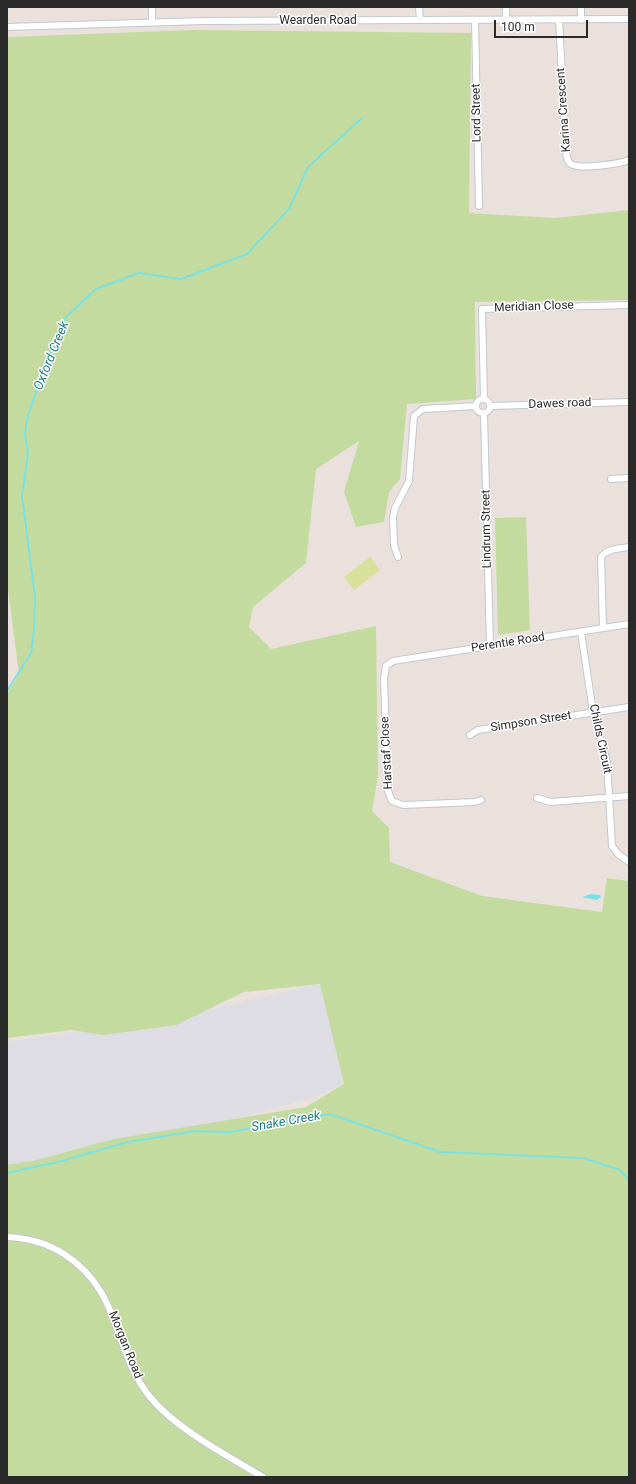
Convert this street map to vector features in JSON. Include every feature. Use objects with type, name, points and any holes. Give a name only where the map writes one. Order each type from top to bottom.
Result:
[{"type":"street","points":[[152,7],[152,22]]},
{"type":"street","points":[[419,7],[420,20]]},
{"type":"street","points":[[506,7],[506,20]]},
{"type":"street","points":[[581,7],[581,20]]},
{"type":"street","name":"Wearden Road","points":[[7,27],[152,22],[420,20],[629,21]]},
{"type":"street","name":"Lord Street","points":[[475,20],[479,206]]},
{"type":"street","name":"Karina Crescent","points":[[559,20],[566,149],[569,162],[574,165],[583,166],[619,164],[629,160]]},
{"type":"street","name":"Meridian Close","points":[[484,399],[482,309],[629,305]]},
{"type":"street","points":[[484,399],[489,402],[491,406],[484,414],[479,412],[476,406],[478,402],[484,399]]},
{"type":"street","name":"Dawes road","points":[[491,406],[629,402]]},
{"type":"street","points":[[398,557],[394,545],[393,517],[395,508],[409,481],[414,416],[424,409],[476,406]]},
{"type":"street","name":"Lindrum Street","points":[[484,414],[490,645]]},
{"type":"street","points":[[611,479],[629,478]]},
{"type":"street","points":[[603,628],[601,557],[605,552],[610,550],[629,547]]},
{"type":"street","name":"Perentie Road","points":[[388,664],[393,661],[629,624]]},
{"type":"street","name":"Childs Circuit","points":[[581,632],[593,712],[607,762],[612,846],[618,854],[629,862]]},
{"type":"street","name":"Harstaf Close","points":[[388,664],[384,669],[384,694],[388,792],[392,800],[403,805],[475,802],[481,800]]},
{"type":"street","name":"Simpson Street","points":[[470,735],[478,730],[629,707]]},
{"type":"street","points":[[537,798],[551,802],[609,796],[629,796]]},
{"type":"street","name":"Morgan Road","points":[[7,1237],[40,1243],[57,1250],[82,1268],[106,1299],[136,1373],[150,1397],[160,1409],[180,1425],[263,1477]]},
{"type":"shaded area","points":[[322,983],[329,1004],[343,1084],[316,1097],[142,1143],[7,1174],[7,1042],[178,1017]]},
{"type":"green space","points":[[193,30],[471,33],[469,213],[555,218],[629,210],[629,300],[475,302],[476,399],[407,404],[400,479],[389,492],[384,522],[356,527],[344,492],[359,441],[316,469],[306,563],[253,607],[249,627],[271,649],[376,626],[378,776],[372,811],[389,828],[390,862],[482,896],[602,912],[607,878],[629,881],[629,1477],[7,1477],[7,1165],[33,1161],[114,1139],[306,1107],[344,1084],[320,984],[244,992],[176,1025],[103,1035],[72,1030],[7,1038],[7,694],[19,674],[7,582],[7,37]]},
{"type":"green space","points":[[526,517],[530,630],[498,635],[495,518]]},
{"type":"green space","points":[[370,557],[380,570],[354,590],[344,577]]},
{"type":"water","points":[[591,894],[600,895],[601,897],[597,900],[582,897]]},
{"type":"waterway","name":"Oxford Creek","points":[[7,691],[31,653],[34,630],[35,597],[22,496],[28,453],[25,434],[27,419],[41,377],[66,317],[96,289],[139,273],[181,279],[247,254],[289,209],[308,167],[361,119]]},
{"type":"waterway","name":"Snake Creek","points":[[7,1173],[58,1162],[128,1142],[195,1131],[229,1132],[330,1114],[440,1152],[583,1158],[620,1170],[629,1180]]}]
